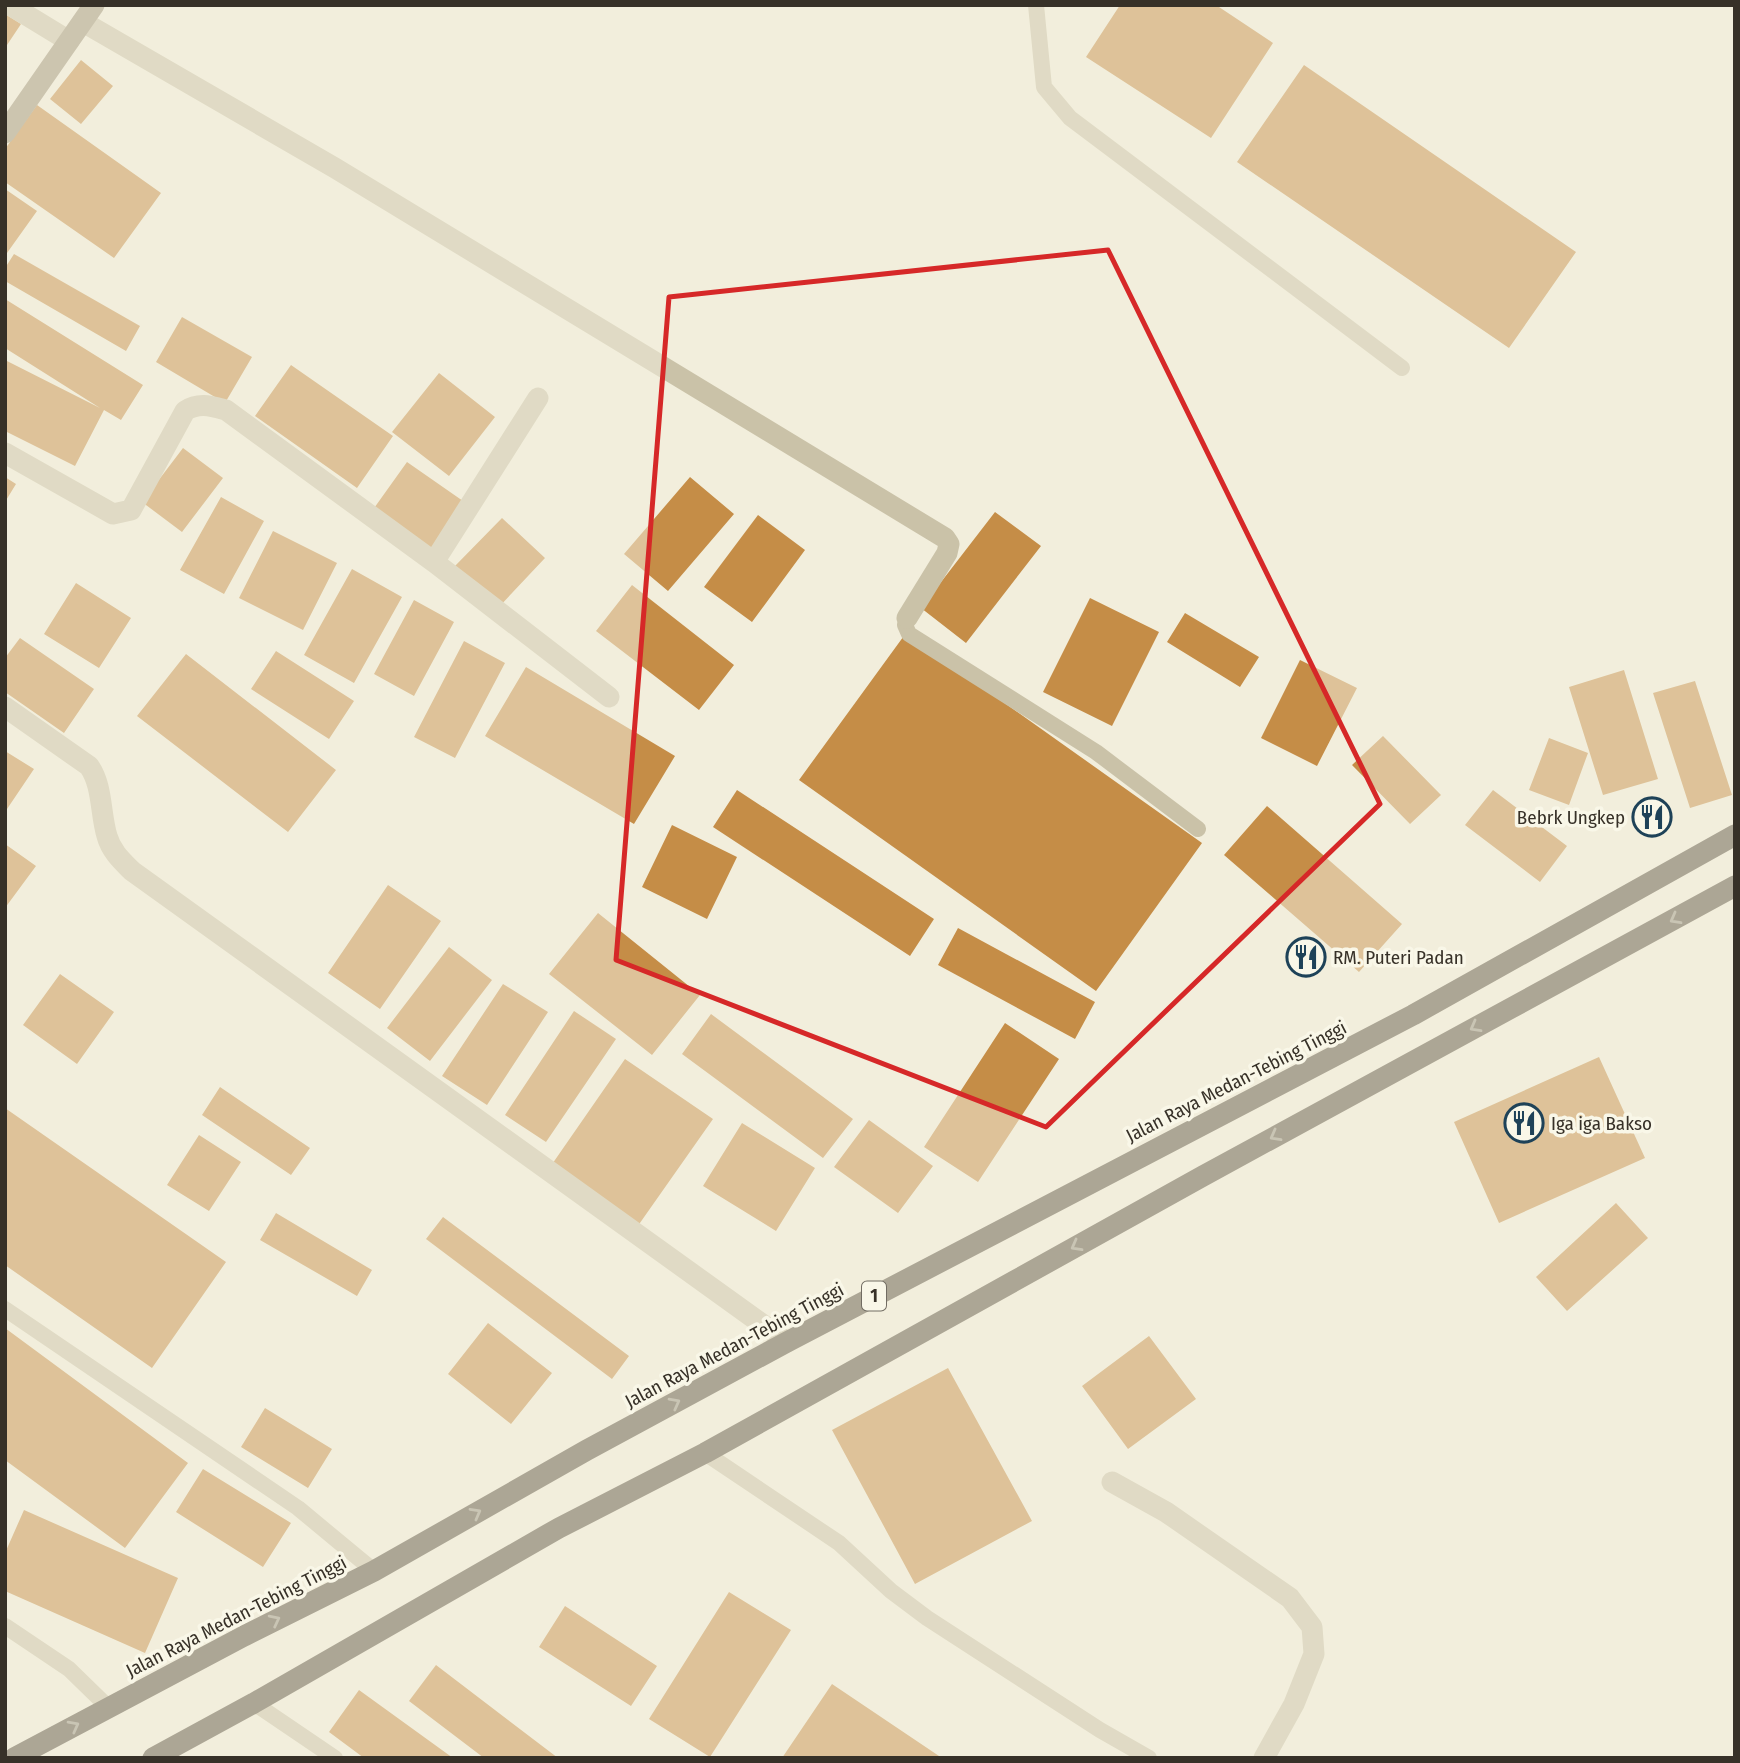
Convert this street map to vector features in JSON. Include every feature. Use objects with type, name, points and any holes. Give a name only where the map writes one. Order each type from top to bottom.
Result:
[{"type":"highway","name":"Jalan Raya Medan-Tebing Tinggi","points":[[13,1758],[374,1571],[587,1450],[787,1342],[1413,1015],[1735,835]]},
{"type":"highway","points":[[153,1758],[559,1528],[705,1452],[1215,1169],[1735,886]]},
{"type":"street","points":[[10,5],[69,41]]},
{"type":"street","points":[[5,133],[88,14],[335,168],[945,538],[949,544],[947,553],[906,618]]},
{"type":"street","points":[[434,562],[538,398]]},
{"type":"street","points":[[5,453],[113,514],[124,513],[131,510],[185,411],[203,405],[226,410],[434,562],[609,697]]},
{"type":"street","points":[[5,706],[89,766],[98,785],[107,837],[116,854],[132,871],[787,1342]]},
{"type":"street","points":[[1112,1482],[1166,1512],[1290,1598],[1312,1627],[1314,1654],[1294,1704],[1264,1758]]},
{"type":"lane","points":[[1036,5],[1044,87],[1070,118],[1402,368]]},
{"type":"lane","points":[[906,618],[905,625],[909,634],[1096,752],[1198,830]]},
{"type":"lane","points":[[5,1309],[298,1508],[374,1571]]},
{"type":"lane","points":[[705,1452],[839,1543],[891,1591],[927,1618],[1100,1730],[1149,1758]]},
{"type":"lane","points":[[5,1626],[69,1669],[109,1707]]},
{"type":"lane","points":[[254,1703],[335,1758]]},
{"type":"highlighted area","points":[[1108,250],[1380,804],[1046,1127],[616,960],[669,297]]},
{"type":"building","points":[[1120,5],[1216,5],[1273,43],[1211,138],[1086,57]]},
{"type":"building","points":[[5,14],[21,24],[5,48]]},
{"type":"building","points":[[81,60],[113,86],[81,124],[50,99]]},
{"type":"building","points":[[1304,65],[1576,252],[1509,348],[1237,162]]},
{"type":"building","points":[[37,105],[161,193],[114,258],[5,182],[5,149]]},
{"type":"building","points":[[5,189],[37,211],[7,253],[5,252]]},
{"type":"building","points":[[14,254],[140,326],[126,351],[5,281],[5,268]]},
{"type":"building","points":[[5,299],[143,385],[121,420],[104,410],[75,466],[5,431],[5,360],[100,408],[5,348]]},
{"type":"building","points":[[182,317],[252,357],[225,403],[156,362]]},
{"type":"building","points":[[291,365],[393,436],[357,488],[255,416]]},
{"type":"building","points":[[439,373],[495,417],[449,476],[392,432]]},
{"type":"building","points":[[183,448],[223,478],[182,532],[142,502]]},
{"type":"building","points":[[407,462],[463,501],[430,551],[372,511]]},
{"type":"building","points":[[5,477],[16,484],[5,502]]},
{"type":"building","points":[[690,477],[734,514],[668,591],[624,554]]},
{"type":"building","points":[[221,497],[264,521],[224,594],[180,570]]},
{"type":"building","points":[[995,512],[1041,546],[966,643],[921,608]]},
{"type":"building","points":[[758,515],[805,550],[752,622],[704,587]]},
{"type":"building","points":[[502,518],[545,558],[498,608],[454,567]]},
{"type":"building","points":[[273,531],[337,563],[303,630],[239,598]]},
{"type":"building","points":[[352,569],[402,597],[354,683],[304,655]]},
{"type":"building","points":[[76,583],[131,618],[99,668],[44,634]]},
{"type":"building","points":[[632,585],[734,665],[699,710],[596,631]]},
{"type":"building","points":[[1090,598],[1159,632],[1112,726],[1043,692]]},
{"type":"building","points":[[414,600],[454,622],[414,696],[374,674]]},
{"type":"building","points":[[1185,613],[1259,657],[1240,687],[1167,642]]},
{"type":"building","points":[[906,633],[1202,843],[1096,991],[799,780]]},
{"type":"building","points":[[20,638],[94,689],[64,733],[5,692],[5,658]]},
{"type":"building","points":[[464,641],[505,663],[455,758],[414,737]]},
{"type":"building","points":[[276,651],[354,701],[329,739],[251,689]]},
{"type":"building","points":[[186,654],[336,770],[288,832],[137,716]]},
{"type":"building","points":[[1300,660],[1357,688],[1317,766],[1261,738]]},
{"type":"building","points":[[526,667],[675,756],[634,824],[485,736]]},
{"type":"building","points":[[1624,670],[1658,779],[1603,795],[1569,687]]},
{"type":"building","points":[[1695,681],[1732,795],[1690,808],[1653,693]]},
{"type":"building","points":[[1383,736],[1441,795],[1410,824],[1352,765]]},
{"type":"building","points":[[1549,738],[1588,753],[1569,805],[1529,790]]},
{"type":"building","points":[[5,751],[34,769],[5,812]]},
{"type":"building","points":[[737,790],[934,919],[910,956],[713,827]]},
{"type":"building","points":[[1493,790],[1567,846],[1540,882],[1465,825]]},
{"type":"building","points":[[1267,806],[1402,924],[1359,972],[1224,855]]},
{"type":"building","points":[[672,825],[737,857],[707,919],[642,887]]},
{"type":"building","points":[[5,844],[36,866],[5,908]]},
{"type":"building","points":[[388,885],[441,921],[380,1009],[328,973]]},
{"type":"building","points":[[598,913],[700,995],[652,1055],[549,974]]},
{"type":"building","points":[[958,928],[1095,1002],[1075,1039],[938,965]]},
{"type":"building","points":[[449,947],[492,980],[430,1061],[387,1028]]},
{"type":"building","points":[[60,974],[114,1012],[77,1064],[23,1025]]},
{"type":"building","points":[[503,984],[548,1012],[487,1105],[442,1076]]},
{"type":"building","points":[[574,1011],[616,1039],[546,1142],[505,1115]]},
{"type":"building","points":[[711,1014],[853,1119],[823,1158],[682,1054]]},
{"type":"building","points":[[1005,1023],[1059,1059],[978,1182],[924,1147]]},
{"type":"building","points":[[1599,1057],[1645,1158],[1499,1223],[1454,1122]]},
{"type":"building","points":[[625,1059],[713,1119],[635,1230],[548,1170]]},
{"type":"building","points":[[220,1087],[310,1148],[291,1175],[202,1115]]},
{"type":"building","points":[[5,1108],[226,1262],[152,1368],[5,1265]]},
{"type":"building","points":[[869,1120],[933,1166],[898,1213],[834,1167]]},
{"type":"building","points":[[742,1123],[815,1168],[776,1231],[703,1186]]},
{"type":"building","points":[[199,1135],[241,1162],[209,1211],[167,1185]]},
{"type":"building","points":[[1616,1203],[1648,1238],[1567,1311],[1536,1277]]},
{"type":"building","points":[[276,1213],[372,1270],[357,1296],[260,1240]]},
{"type":"building","points":[[443,1217],[629,1356],[612,1379],[426,1239]]},
{"type":"building","points":[[488,1323],[552,1373],[511,1424],[448,1374]]},
{"type":"building","points":[[5,1328],[188,1463],[125,1548],[5,1460]]},
{"type":"building","points":[[1149,1336],[1196,1399],[1128,1449],[1082,1386]]},
{"type":"building","points":[[948,1368],[1032,1521],[915,1584],[832,1430]]},
{"type":"building","points":[[265,1408],[332,1449],[308,1488],[241,1447]]},
{"type":"building","points":[[203,1469],[291,1523],[263,1567],[176,1512]]},
{"type":"building","points":[[24,1510],[178,1578],[145,1653],[5,1591],[5,1553]]},
{"type":"building","points":[[729,1592],[791,1630],[710,1757],[649,1719]]},
{"type":"building","points":[[565,1606],[657,1666],[631,1706],[539,1647]]},
{"type":"building","points":[[436,1665],[558,1758],[484,1758],[409,1701]]},
{"type":"building","points":[[832,1684],[942,1758],[782,1758]]},
{"type":"building","points":[[359,1690],[453,1758],[364,1758],[329,1732]]},
{"type":"place","name":"Bebrk Ungkep","points":[[1652,817]]},
{"type":"place","name":"RM. Puteri Padan","points":[[1306,957]]},
{"type":"place","name":"Iga iga Bakso","points":[[1524,1123]]}]
